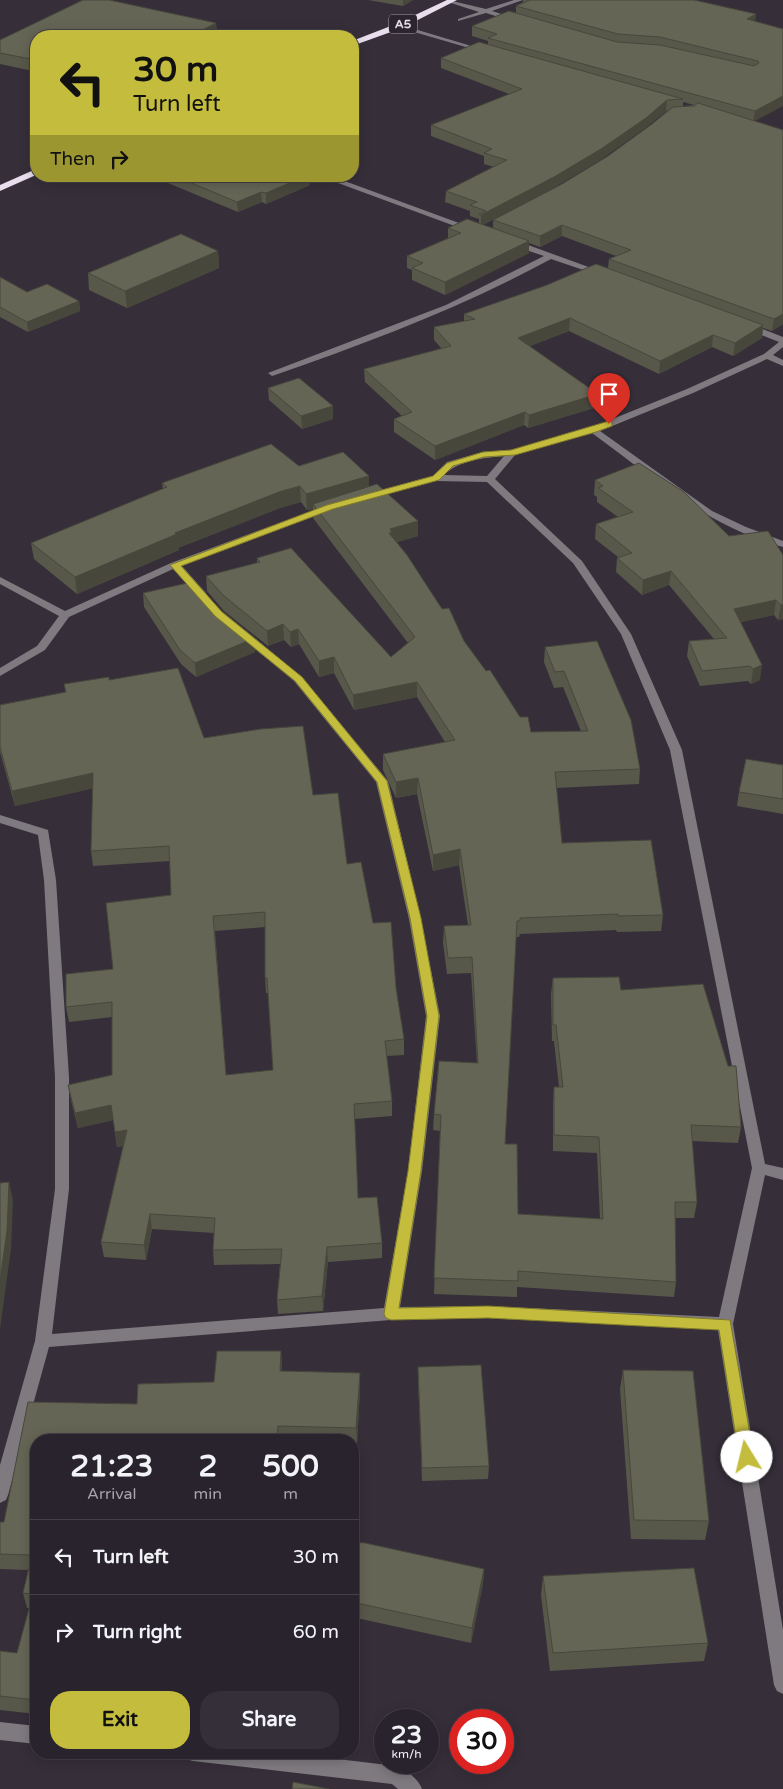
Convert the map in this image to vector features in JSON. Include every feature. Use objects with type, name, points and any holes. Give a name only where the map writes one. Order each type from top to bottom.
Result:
[{"type":"highway","name":"A5","points":[[359,41],[399,26],[452,0]]},
{"type":"highway","points":[[0,188],[30,175]]},
{"type":"street","points":[[452,0],[486,12],[524,22]]},
{"type":"street","points":[[460,20],[520,0]]},
{"type":"street","points":[[399,26],[494,53]]},
{"type":"street","points":[[340,182],[480,232]]},
{"type":"street","points":[[506,241],[612,277]]},
{"type":"street","points":[[272,374],[379,337],[454,306],[550,256]]},
{"type":"street","points":[[436,478],[450,464],[483,455],[512,453],[593,430],[690,391],[767,356],[783,342],[738,323]]},
{"type":"street","points":[[767,356],[783,363]]},
{"type":"street","points":[[593,430],[709,513],[742,529],[783,544]]},
{"type":"street","points":[[490,479],[512,453]]},
{"type":"street","points":[[359,499],[436,478],[490,479],[577,560],[626,634],[676,750],[759,1168],[725,1324],[783,1684]]},
{"type":"street","points":[[0,673],[41,648],[65,615],[175,565],[340,504]]},
{"type":"street","points":[[175,565],[213,607]]},
{"type":"street","points":[[0,580],[65,615]]},
{"type":"street","points":[[233,626],[298,679],[382,781],[416,918],[433,1016],[415,1171],[391,1314]]},
{"type":"street","points":[[0,819],[44,833],[50,880],[62,1077],[62,1189],[43,1341],[0,1495]]},
{"type":"street","points":[[759,1168],[783,1174]]},
{"type":"street","points":[[43,1341],[391,1314],[488,1312],[725,1324]]},
{"type":"street","points":[[0,1731],[30,1734]]},
{"type":"street","points":[[255,1759],[396,1775],[413,1789]]},
{"type":"building","points":[[83,0],[109,0],[216,23],[203,30],[30,30],[30,59],[0,53],[0,40]]},
{"type":"building","points":[[530,0],[694,0],[756,14],[747,19],[783,29],[783,96],[755,111],[488,38],[497,34],[472,26],[509,11],[617,42],[660,45],[754,66],[759,63],[758,61],[660,37],[618,34],[516,6]]},
{"type":"building","points":[[479,42],[683,99],[667,100],[646,118],[601,149],[554,177],[481,215],[479,214],[486,211],[470,205],[477,202],[446,191],[507,160],[484,153],[492,149],[431,125],[522,89],[441,58]]},
{"type":"building","points":[[698,103],[783,130],[783,314],[774,319],[609,259],[631,250],[562,225],[540,236],[493,220],[562,184],[608,156],[673,107],[694,106]]},
{"type":"building","points":[[189,182],[292,182],[266,193],[261,192],[237,202]]},
{"type":"building","points":[[467,219],[529,241],[445,282],[412,268],[423,263],[407,256],[461,233],[448,228]]},
{"type":"building","points":[[181,234],[218,251],[125,291],[88,273]]},
{"type":"building","points":[[596,264],[763,325],[735,343],[713,335],[660,361],[570,318],[518,338],[598,394],[529,415],[525,412],[435,446],[394,419],[412,412],[364,369],[451,346],[434,327],[475,319],[464,314],[547,285]]},
{"type":"building","points":[[0,277],[27,292],[47,284],[79,301],[27,322],[0,307]]},
{"type":"building","points":[[299,378],[333,406],[301,416],[268,388]]},
{"type":"building","points":[[271,444],[299,466],[343,452],[369,476],[306,494],[300,486],[279,492],[175,533],[177,534],[75,577],[31,543],[167,487],[162,483]]},
{"type":"building","points":[[639,463],[684,492],[729,536],[768,531],[783,555],[783,605],[776,600],[734,609],[762,665],[753,669],[750,666],[702,671],[689,641],[727,638],[671,571],[643,580],[617,558],[632,553],[596,524],[633,512],[598,488],[603,486],[595,480]]},
{"type":"building","points":[[377,484],[418,521],[390,529],[392,533],[389,533],[407,555],[442,609],[449,608],[464,641],[486,671],[490,670],[520,717],[528,717],[531,732],[588,731],[564,671],[555,672],[545,647],[597,641],[631,720],[640,769],[555,772],[562,843],[651,840],[663,915],[618,916],[618,914],[520,918],[520,921],[517,921],[505,1144],[517,1144],[518,1214],[603,1219],[599,1137],[554,1135],[554,1087],[563,1087],[556,1025],[553,1025],[553,978],[619,977],[621,990],[703,984],[728,1066],[736,1066],[741,1127],[691,1125],[697,1202],[675,1202],[676,1282],[518,1271],[518,1281],[434,1278],[441,1115],[434,1114],[439,1061],[478,1063],[472,957],[448,958],[444,926],[471,925],[460,849],[433,855],[418,778],[396,782],[383,754],[455,740],[417,682],[353,695],[334,657],[319,661],[298,629],[290,632],[283,624],[267,631],[223,595],[206,576],[260,562],[257,558],[291,548],[391,657],[415,637],[313,504]]},
{"type":"building","points":[[192,582],[213,604],[255,638],[195,663],[180,650],[143,593]]},
{"type":"building","points":[[178,668],[204,738],[261,729],[303,726],[313,795],[338,793],[347,864],[361,862],[373,923],[391,922],[396,988],[404,1039],[385,1041],[392,1101],[354,1104],[358,1198],[377,1197],[382,1243],[327,1247],[322,1296],[277,1300],[282,1249],[213,1250],[215,1218],[150,1214],[144,1245],[101,1242],[127,1130],[115,1132],[111,1105],[75,1113],[68,1085],[112,1075],[112,1002],[66,1007],[66,974],[113,969],[106,903],[171,895],[169,846],[91,851],[93,773],[12,791],[0,747],[0,705],[66,692],[64,684],[109,677],[109,680]],"holes":[[[265,912],[265,978],[267,978],[273,1070],[226,1075],[213,916]]]},
{"type":"building","points":[[746,759],[783,765],[783,799],[739,792]]},
{"type":"building","points":[[9,1182],[7,1231],[0,1281],[0,1183]]},
{"type":"building","points":[[217,1351],[281,1351],[280,1371],[360,1373],[356,1428],[278,1426],[277,1434],[30,1434],[30,1555],[0,1554],[0,1522],[4,1522],[28,1402],[137,1404],[138,1384],[214,1382]]},
{"type":"building","points":[[481,1365],[489,1466],[422,1468],[418,1367]]},
{"type":"building","points":[[623,1370],[693,1371],[709,1521],[634,1520]]},
{"type":"building","points":[[359,1543],[484,1569],[472,1628],[359,1604]]},
{"type":"building","points":[[30,1563],[30,1594],[23,1593]]},
{"type":"building","points":[[694,1568],[708,1643],[553,1653],[543,1576]]},
{"type":"building","points":[[30,1605],[30,1699],[0,1696],[0,1651],[17,1653]]},
{"type":"building","points":[[293,1782],[329,1789],[292,1789]]},
{"type":"route","points":[[609,424],[512,453],[483,455],[450,464],[436,478],[330,507],[175,565],[219,614],[298,679],[382,781],[416,918],[433,1016],[415,1171],[391,1314],[488,1312],[725,1324],[747,1457]]}]
